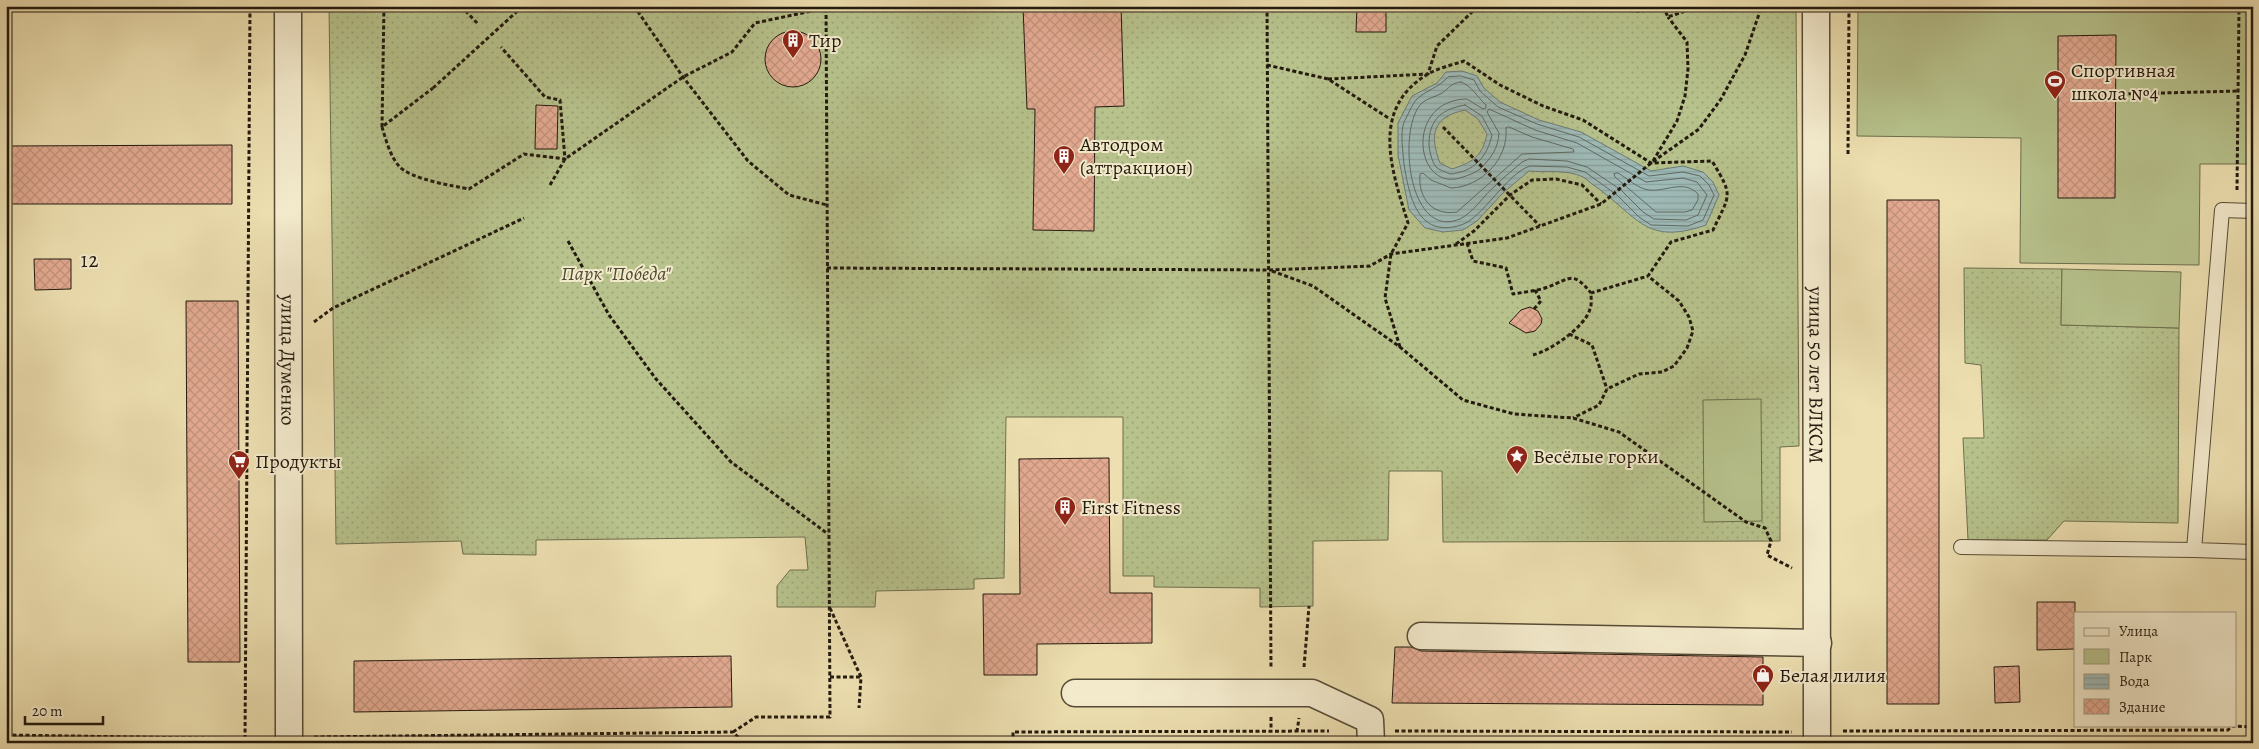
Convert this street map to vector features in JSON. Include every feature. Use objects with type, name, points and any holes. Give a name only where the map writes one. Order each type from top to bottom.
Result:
[{"type":"street","name":"улица Думенко","points":[[288,6],[289,741]]},
{"type":"street","name":"улица 50 лет ВЛКСМ","points":[[1816,6],[1817,737]]},
{"type":"street","points":[[1421,636],[1818,643]]},
{"type":"street","points":[[1075,693],[1312,693],[1370,720],[1370,737]]},
{"type":"lane","points":[[2194,550],[2222,210],[2253,211]]},
{"type":"lane","points":[[1961,547],[2253,552]]},
{"type":"path","points":[[245,739],[250,6]]},
{"type":"path","points":[[384,6],[382,127],[388,147],[400,167],[435,183],[470,189],[524,154],[565,160]]},
{"type":"path","points":[[461,6],[478,24]]},
{"type":"path","points":[[382,127],[433,88],[523,6]]},
{"type":"path","points":[[634,6],[683,78],[748,162],[789,195],[827,205]]},
{"type":"path","points":[[1267,6],[1271,599]]},
{"type":"path","points":[[1400,347],[1385,298],[1391,254],[1408,223],[1391,169],[1390,119],[1406,94],[1428,74],[1437,46],[1474,10],[1483,6]]},
{"type":"path","points":[[1617,6],[1628,11],[1644,12],[1658,6]]},
{"type":"path","points":[[1651,163],[1677,121],[1685,96],[1688,69],[1687,42],[1668,17],[1663,6]]},
{"type":"path","points":[[1668,17],[1700,6]]},
{"type":"path","points":[[827,268],[1269,270],[1370,266],[1391,254],[1507,238],[1601,204],[1651,163],[1699,129],[1721,99],[1746,55],[1759,14],[1759,6]]},
{"type":"path","points":[[1848,154],[1849,6]]},
{"type":"path","points":[[2236,211],[2239,6]]},
{"type":"path","points":[[6,735],[289,741],[316,737],[733,732],[756,717],[830,717],[826,7],[755,24],[732,52],[683,78],[565,160],[550,185]]},
{"type":"path","points":[[501,47],[545,97],[560,100],[565,160]]},
{"type":"path","points":[[1267,65],[1328,78],[1428,74],[1464,61],[1500,85],[1543,106],[1583,120],[1651,163],[1712,162],[1728,187],[1728,198],[1713,230],[1671,242],[1648,276],[1591,293]]},
{"type":"path","points":[[1328,78],[1390,119]]},
{"type":"path","points":[[2122,94],[2238,91]]},
{"type":"path","points":[[1443,127],[1540,226]]},
{"type":"path","points":[[1454,245],[1474,231],[1510,195],[1532,180],[1556,179],[1582,185],[1601,204]]},
{"type":"path","points":[[312,323],[333,308],[524,218]]},
{"type":"path","points":[[568,241],[609,315],[656,379],[731,462],[829,534]]},
{"type":"path","points":[[1467,243],[1473,260],[1506,268],[1512,294],[1536,290],[1567,277],[1580,280],[1591,293],[1590,310],[1569,334],[1546,352],[1533,355]]},
{"type":"path","points":[[1269,270],[1313,286],[1400,347],[1463,400],[1514,414],[1573,418],[1619,432],[1746,522],[1765,528],[1771,541],[1767,556],[1803,576],[1817,576]]},
{"type":"path","points":[[1573,418],[1599,405],[1607,389],[1639,374],[1662,372],[1674,366],[1686,348],[1693,331],[1689,317],[1679,301],[1648,276]]},
{"type":"path","points":[[1534,309],[1541,301],[1536,290]]},
{"type":"path","points":[[1569,334],[1592,345],[1607,389]]},
{"type":"path","points":[[830,606],[861,677],[859,708]]},
{"type":"path","points":[[830,677],[861,677]]},
{"type":"path","points":[[1013,743],[1013,732],[1370,737],[1817,737],[2228,730],[2232,726],[2253,727]]},
{"type":"path","points":[[733,732],[744,743]]},
{"type":"green space","name":"Парк \"Победа\"","points":[[329,6],[1796,6],[1799,446],[1780,447],[1780,541],[1443,542],[1442,471],[1389,471],[1388,540],[1313,541],[1313,606],[1260,607],[1260,588],[1154,587],[1154,576],[1123,576],[1123,417],[1006,417],[1004,578],[974,579],[974,589],[876,591],[875,607],[777,607],[777,586],[790,570],[808,570],[805,537],[536,540],[536,555],[463,554],[461,541],[336,544]]},
{"type":"green space","name":"Спортивная школа №4","points":[[1858,6],[2253,6],[2252,164],[2200,164],[2199,265],[2020,263],[2021,138],[1857,136]]},
{"type":"green space","points":[[1964,268],[2062,269],[2061,325],[2179,328],[2178,523],[2064,521],[2047,540],[1968,540],[1963,438],[1984,438],[1981,365],[1965,363]]},
{"type":"green space","points":[[2062,269],[2181,272],[2179,328],[2061,325]]},
{"type":"green space","points":[[1761,399],[1762,521],[1704,522],[1703,400]]},
{"type":"water","points":[[1462,71],[1477,76],[1484,88],[1500,102],[1539,120],[1581,132],[1651,171],[1683,166],[1703,172],[1713,182],[1719,195],[1706,225],[1686,231],[1669,232],[1656,230],[1633,218],[1610,197],[1583,177],[1563,172],[1529,171],[1503,193],[1477,221],[1463,230],[1443,232],[1425,228],[1409,210],[1398,155],[1398,123],[1412,96],[1437,83],[1446,72]],"holes":[[[1465,110],[1478,119],[1487,134],[1485,142],[1476,158],[1452,169],[1440,163],[1435,143],[1436,128],[1440,122],[1454,113]]]},
{"type":"building","points":[[1023,6],[1121,6],[1124,106],[1095,107],[1094,231],[1033,230],[1035,109],[1027,109]]},
{"type":"building","points":[[1357,6],[1386,6],[1386,32],[1356,32]]},
{"type":"building","name":"Тир","points":[[788,31],[798,31],[813,39],[819,48],[821,59],[819,70],[813,79],[798,87],[788,87],[777,82],[770,75],[765,64],[765,54],[770,43],[777,36]]},
{"type":"building","points":[[2116,35],[2115,198],[2058,198],[2058,36]]},
{"type":"building","points":[[536,105],[558,106],[557,149],[535,149]]},
{"type":"building","points":[[232,145],[232,204],[6,204],[6,146]]},
{"type":"building","points":[[1887,200],[1939,200],[1939,704],[1887,704]]},
{"type":"building","points":[[34,259],[71,259],[71,289],[35,290]]},
{"type":"building","points":[[186,301],[238,301],[240,662],[188,662]]},
{"type":"building","points":[[1530,307],[1538,311],[1542,319],[1541,324],[1535,331],[1526,333],[1509,323],[1521,310]]},
{"type":"building","name":"First Fitness","points":[[1109,458],[1110,593],[1152,593],[1152,643],[1037,644],[1037,675],[984,675],[983,594],[1020,594],[1019,459]]},
{"type":"building","points":[[2037,602],[2075,602],[2074,649],[2037,650]]},
{"type":"building","points":[[1395,647],[1411,647],[1421,651],[1763,657],[1763,705],[1392,703]]},
{"type":"building","points":[[731,656],[732,707],[354,712],[354,661]]},
{"type":"building","points":[[2019,666],[2020,702],[1995,703],[1994,667]]},
{"type":"place","name":"Тир","points":[[793,59]]},
{"type":"place","name":"Спортивная школа №4","points":[[2055,100]]},
{"type":"place","name":"Автодром (аттракцион)","points":[[1064,175]]},
{"type":"place","name":"Весёлые горки","points":[[1517,475]]},
{"type":"place","name":"Продукты","points":[[239,480]]},
{"type":"place","name":"First Fitness","points":[[1065,526]]},
{"type":"place","name":"Белая лилия","points":[[1763,694]]},
{"type":"district","name":"12","points":[[90,260]]}]
